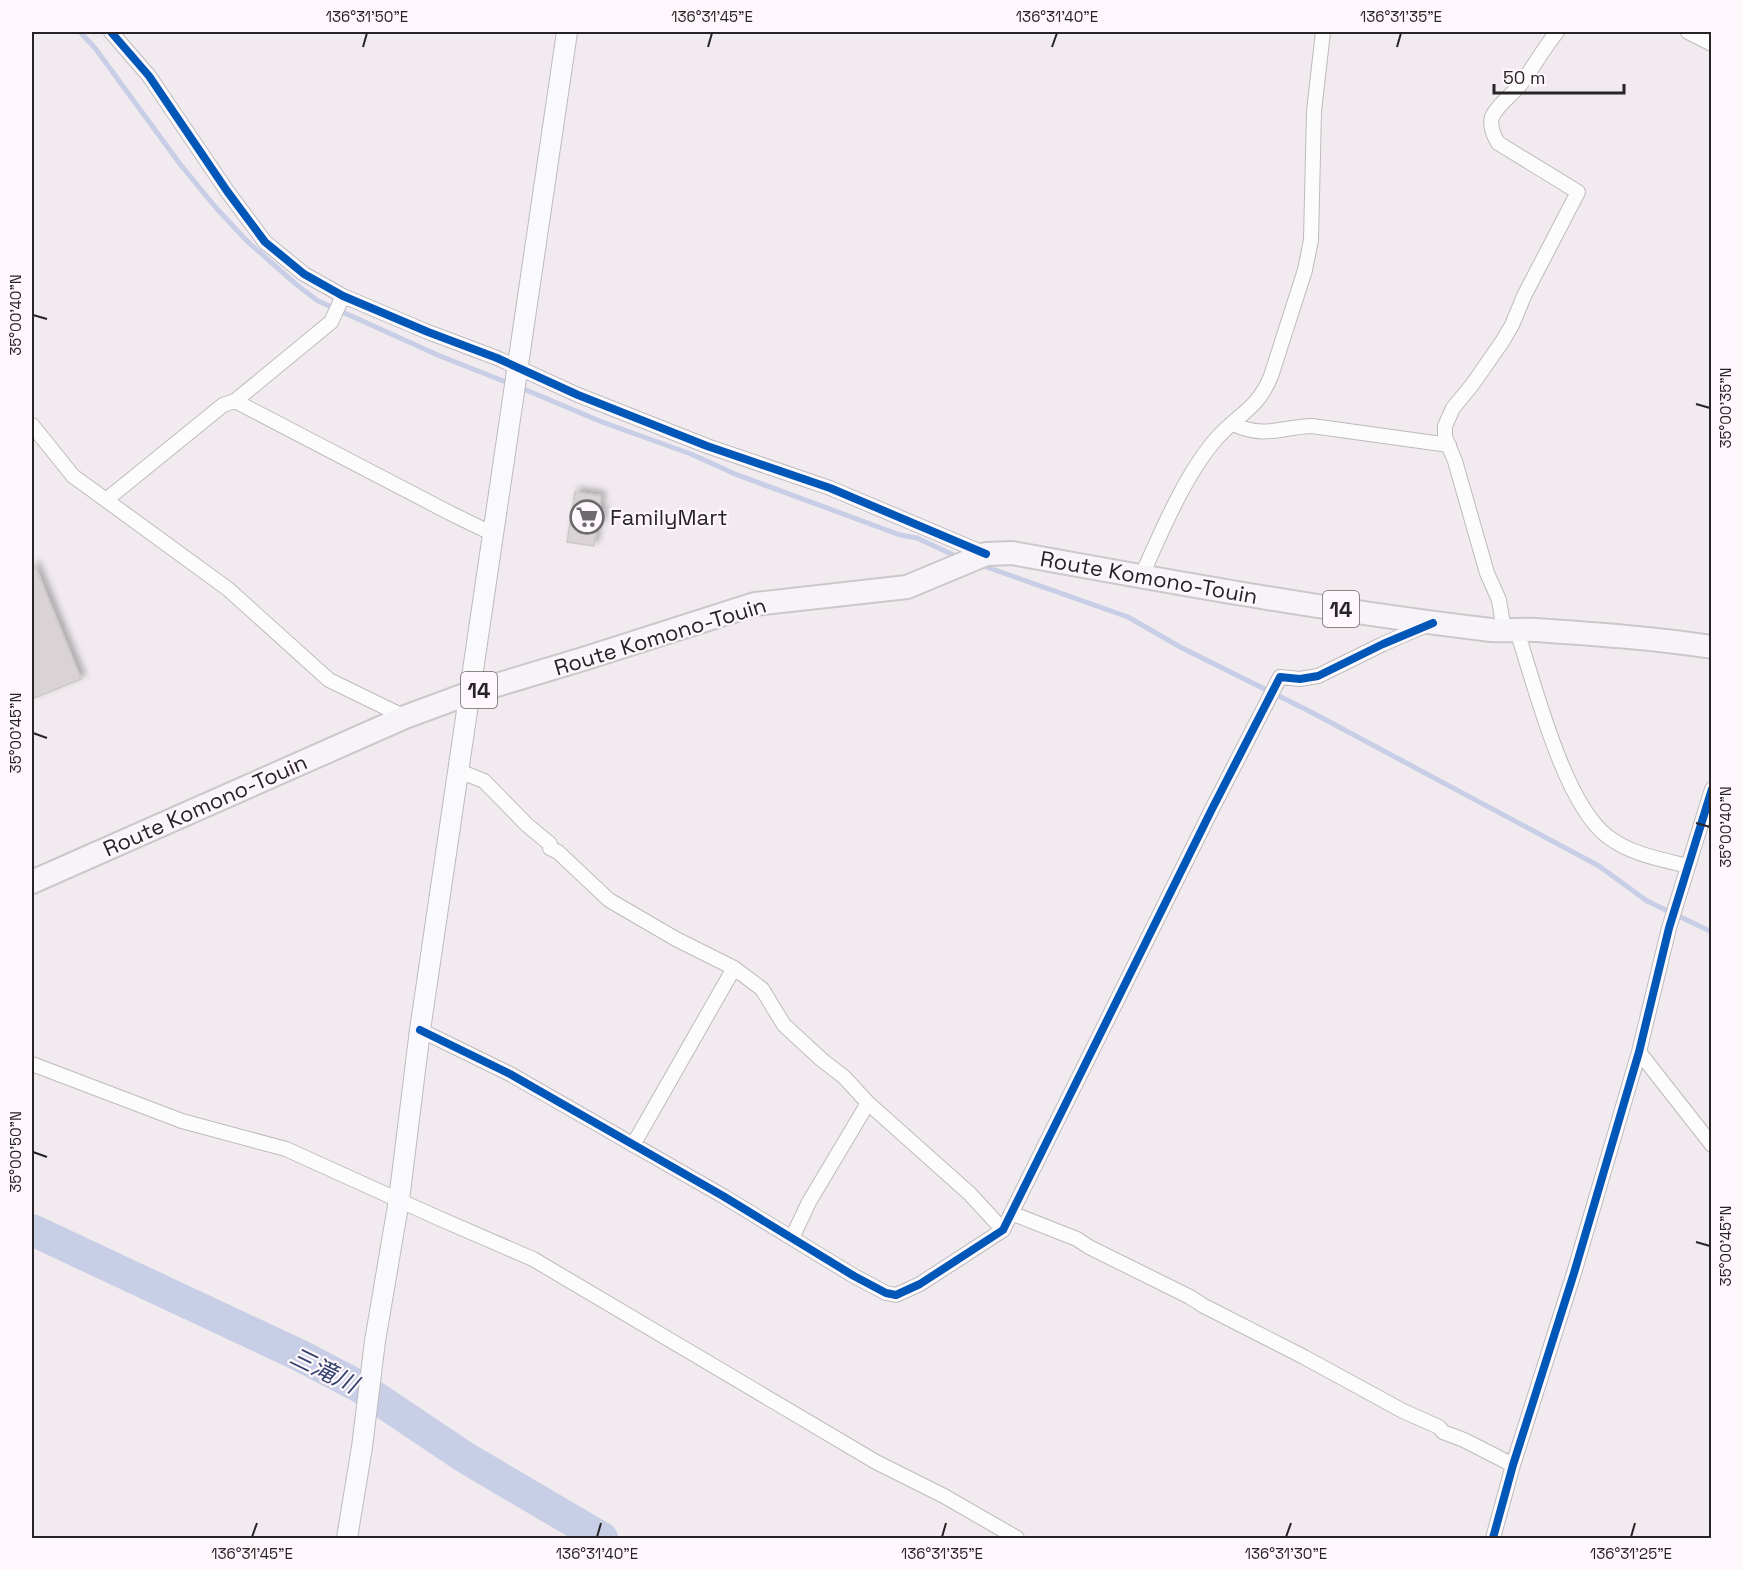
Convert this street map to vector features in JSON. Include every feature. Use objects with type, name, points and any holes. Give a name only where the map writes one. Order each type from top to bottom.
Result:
[{"type":"main road","points":[[347,1539],[362,1447],[375,1341],[399,1200],[420,1030],[567,32]]},
{"type":"main road","name":"Route Komono-Touin","points":[[32,882],[405,717],[470,693],[755,604],[907,587],[980,556],[1012,553],[1196,587],[1433,623],[1495,630],[1598,634],[1712,647]]},
{"type":"street","points":[[111,32],[149,76],[227,191],[265,242],[304,274],[343,298],[516,372],[707,446],[830,488],[980,556]]},
{"type":"street","points":[[1141,577],[1170,513],[1199,462],[1217,438],[1254,405],[1265,391],[1308,255],[1312,219],[1314,111],[1323,32]]},
{"type":"street","points":[[1557,32],[1539,54],[1518,88],[1503,102],[1492,118],[1491,126],[1498,143],[1578,192],[1524,296],[1512,325],[1472,385],[1453,408],[1445,426],[1445,437],[1487,573],[1556,750],[1578,799],[1592,823],[1608,837],[1633,852],[1688,866]]},
{"type":"street","points":[[1688,32],[1712,44]]},
{"type":"street","points":[[106,500],[223,405],[235,401],[331,322],[343,298]]},
{"type":"street","points":[[235,401],[493,534]]},
{"type":"street","points":[[1233,424],[1256,432],[1270,433],[1312,426],[1449,446]]},
{"type":"street","points":[[32,425],[73,476],[228,589],[329,680],[405,717]]},
{"type":"street","points":[[420,1030],[510,1074],[854,1276],[886,1293],[896,1295],[920,1284],[1003,1230],[1280,677],[1300,679],[1318,676],[1383,644],[1433,623]]},
{"type":"street","points":[[459,771],[484,782],[527,825],[550,844],[550,848],[558,852],[609,900],[675,939],[734,968],[762,989],[784,1024],[970,1194],[1003,1230]]},
{"type":"street","points":[[1493,1539],[1513,1465],[1571,1284],[1639,1052],[1669,928],[1712,789]]},
{"type":"street","points":[[633,1145],[734,968]]},
{"type":"street","points":[[1639,1052],[1712,1145]]},
{"type":"street","points":[[32,1064],[182,1121],[286,1149],[533,1259],[876,1462],[944,1496],[1017,1539]]},
{"type":"street","points":[[792,1238],[809,1202],[868,1103]]},
{"type":"street","points":[[1011,1213],[1077,1239],[1403,1411],[1439,1427],[1443,1432],[1513,1465]]},
{"type":"building","name":"FamilyMart","points":[[575,492],[601,496],[599,510],[603,510],[601,525],[597,524],[594,546],[567,542]]},
{"type":"building","points":[[35,566],[81,679],[32,699],[32,568]]},
{"type":"waterway","points":[[80,32],[95,48],[180,164],[217,209],[248,242],[297,285],[318,301],[440,356],[511,384]]},
{"type":"waterway","points":[[519,387],[602,422],[691,454],[735,474],[900,535],[917,538],[958,557]]},
{"type":"waterway","points":[[978,564],[1128,617],[1182,648],[1311,712],[1599,866],[1647,901],[1712,932]]},
{"type":"waterway","name":"三滝川","points":[[32,1230],[301,1356],[360,1387],[466,1458],[602,1538]]},
{"type":"cycle path","points":[[111,32],[149,76],[227,191],[265,242],[304,274],[343,296],[497,358],[578,395],[707,446],[830,488],[986,554]]},
{"type":"cycle path","points":[[420,1030],[510,1074],[723,1196],[854,1276],[886,1293],[896,1295],[920,1284],[1003,1230],[1280,677],[1300,679],[1318,676],[1383,644],[1433,623]]},
{"type":"cycle path","points":[[1493,1538],[1513,1465],[1574,1273],[1639,1052],[1669,928],[1712,789]]},
{"type":"place","name":"FamilyMart","points":[[587,517]]}]
